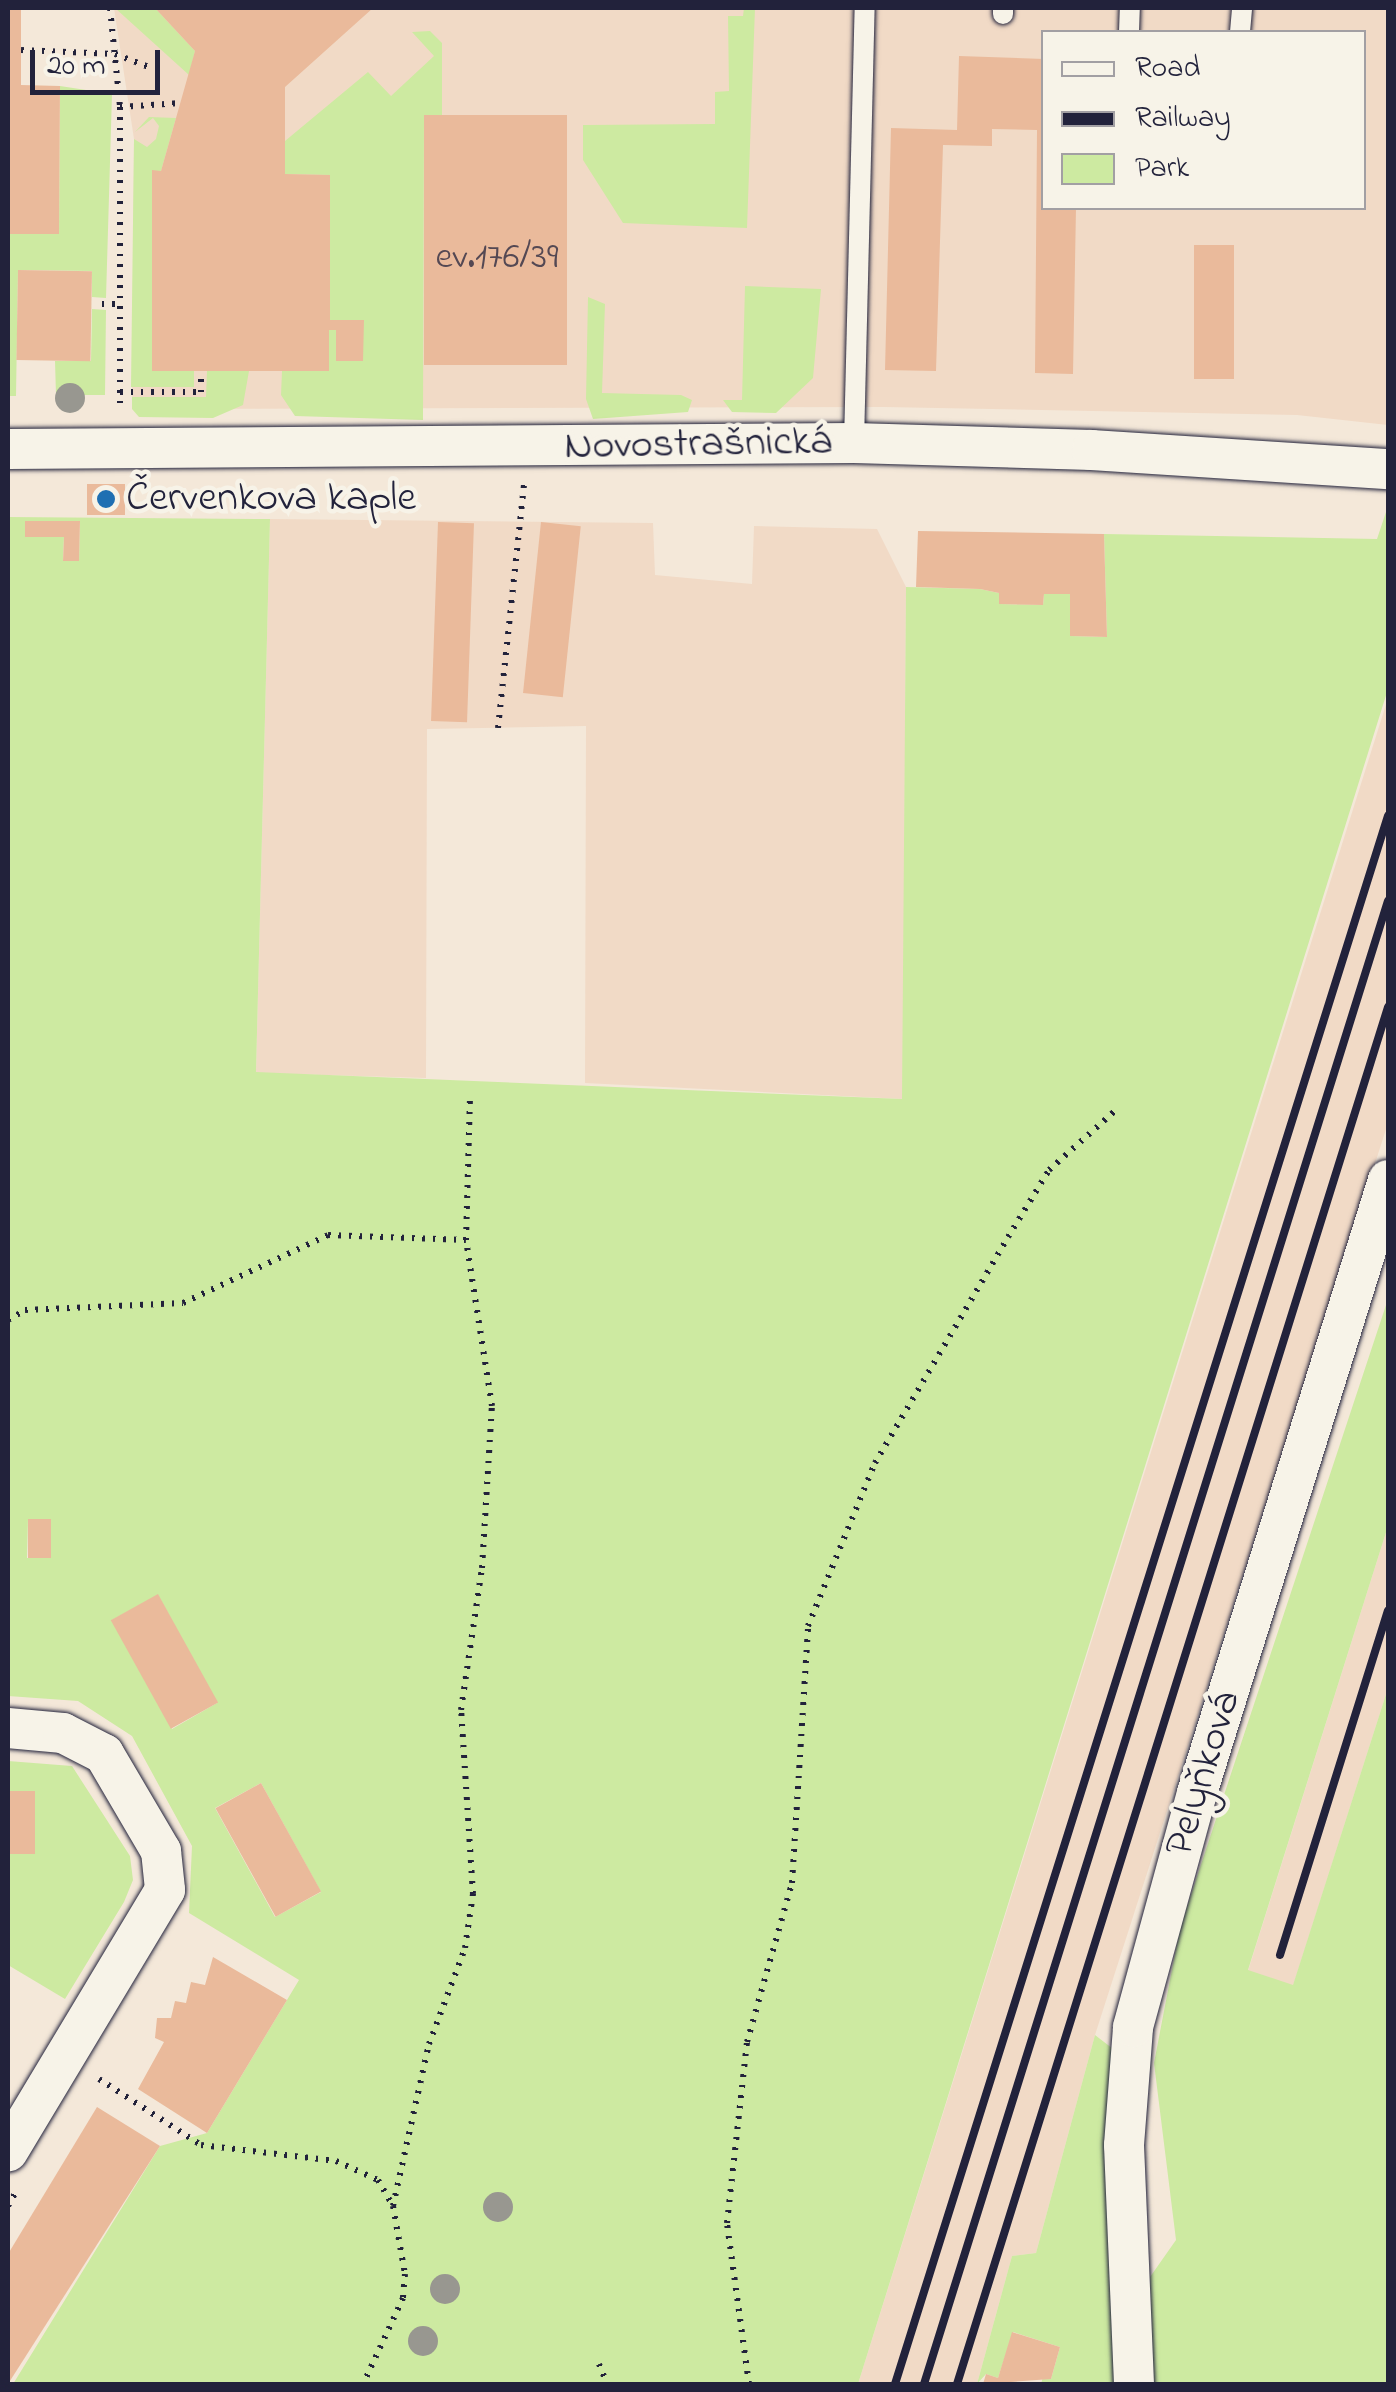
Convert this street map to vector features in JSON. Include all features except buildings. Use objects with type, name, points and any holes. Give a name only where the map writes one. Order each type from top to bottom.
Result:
[{"type":"street","name":"Novostrašnická","points":[[8,449],[854,443],[1388,465]]},
{"type":"street","name":"Pelyňková","points":[[1134,2384],[1124,2145],[1137,2010],[1197,1793],[1388,1180]]},
{"type":"street","points":[[8,1728],[63,1733],[104,1754],[161,1852],[165,1890],[8,2151]]},
{"type":"lane","points":[[854,443],[865,8]]},
{"type":"path","points":[[110,8],[120,107],[120,404]]},
{"type":"path","points":[[21,50],[115,54],[152,68]]},
{"type":"path","points":[[120,107],[180,103]]},
{"type":"path","points":[[102,304],[120,304]]},
{"type":"path","points":[[120,392],[201,392],[201,371]]},
{"type":"path","points":[[498,728],[528,447]]},
{"type":"path","points":[[394,2206],[430,2044],[464,1948],[473,1894],[461,1710],[482,1568],[492,1406],[466,1240],[470,1099]]},
{"type":"path","points":[[749,2384],[727,2224],[747,2042],[792,1883],[808,1626],[875,1463],[1008,1238],[1050,1170],[1117,1109]]},
{"type":"path","points":[[8,1320],[25,1310],[183,1303],[328,1234],[466,1240]]},
{"type":"path","points":[[89,2073],[201,2145],[354,2166],[378,2180],[394,2206],[404,2252],[403,2298],[363,2384]]},
{"type":"path","points":[[599,2364],[607,2384]]},
{"type":"shaded area","points":[[114,8],[1388,8],[1388,425],[1297,415],[884,407],[132,409],[134,139]]},
{"type":"shaded area","points":[[270,519],[653,523],[655,575],[752,584],[754,526],[877,529],[906,587],[903,1099],[585,1083],[586,726],[427,729],[426,1078],[256,1073]]},
{"type":"shaded area","points":[[1388,698],[1388,1123],[1095,2035],[1036,2253],[1012,2256],[977,2384],[858,2384]]},
{"type":"shaded area","points":[[1388,1526],[1388,1688],[1293,1986],[1248,1971]]},
{"type":"green space","points":[[115,8],[155,8],[195,51],[189,75]]},
{"type":"green space","points":[[744,8],[755,8],[747,228],[623,223],[583,160],[583,125],[715,124],[715,92],[729,91],[728,16],[743,16]]},
{"type":"green space","points":[[430,31],[442,43],[442,115],[424,116],[423,420],[295,416],[281,395],[282,371],[329,371],[329,330],[336,330],[337,361],[363,361],[363,320],[330,320],[330,175],[285,174],[285,141],[368,72],[391,96],[434,56],[412,32]]},
{"type":"green space","points":[[60,86],[112,94],[106,298],[92,297],[92,271],[18,270],[16,396],[8,396],[8,233],[59,234]]},
{"type":"green space","points":[[149,117],[176,118],[161,171],[152,171],[152,370],[194,371],[194,387],[131,387],[134,139],[147,147],[156,139],[159,126],[153,118],[135,132]]},
{"type":"green space","points":[[745,286],[821,289],[813,378],[776,413],[732,412],[723,400],[742,400]]},
{"type":"green space","points":[[588,297],[605,304],[602,393],[681,395],[692,400],[688,412],[593,419],[586,399]]},
{"type":"green space","points":[[92,309],[106,310],[105,395],[56,395],[55,361],[91,361]]},
{"type":"green space","points":[[207,371],[249,371],[243,405],[213,418],[139,417],[132,409],[132,397],[206,397]]},
{"type":"green space","points":[[1388,506],[1388,689],[858,2384],[13,2384],[160,2146],[207,2133],[299,1980],[189,1913],[192,1846],[132,1736],[78,1701],[8,1696],[8,517],[270,519],[256,1072],[902,1099],[906,587],[980,589],[999,593],[1000,604],[1043,605],[1044,594],[1070,594],[1070,636],[1107,637],[1104,534],[1377,539]],"holes":[[[25,521],[80,522],[79,561],[63,560],[64,537],[25,536]],[[28,1519],[51,1520],[50,1558],[27,1558]],[[158,1595],[217,1703],[172,1729],[112,1620]],[[261,1783],[321,1892],[275,1917],[215,1808]]]},
{"type":"green space","points":[[1388,1299],[1388,1526],[1248,1970],[1293,1985],[1388,1688],[1388,2384],[1153,2384],[1150,2277],[1176,2240],[1154,2063],[1180,1928]]},
{"type":"green space","points":[[8,1761],[72,1766],[130,1856],[133,1880],[124,1902],[65,1999],[8,1965],[8,1854],[34,1854],[35,1792],[8,1791]]},
{"type":"green space","points":[[1095,2035],[1117,2052],[1120,2384],[1041,2384],[1043,2377],[1051,2379],[1060,2347],[1013,2332],[998,2378],[986,2374],[977,2384],[1012,2256],[1036,2253]]},
{"type":"railway","points":[[895,2384],[1388,816]]},
{"type":"railway","points":[[924,2384],[1388,901]]},
{"type":"railway","points":[[957,2384],[1388,1007]]},
{"type":"railway","points":[[1280,1955],[1388,1611]]},
{"type":"place","name":"Červenkova kaple","points":[[106,499]]}]
